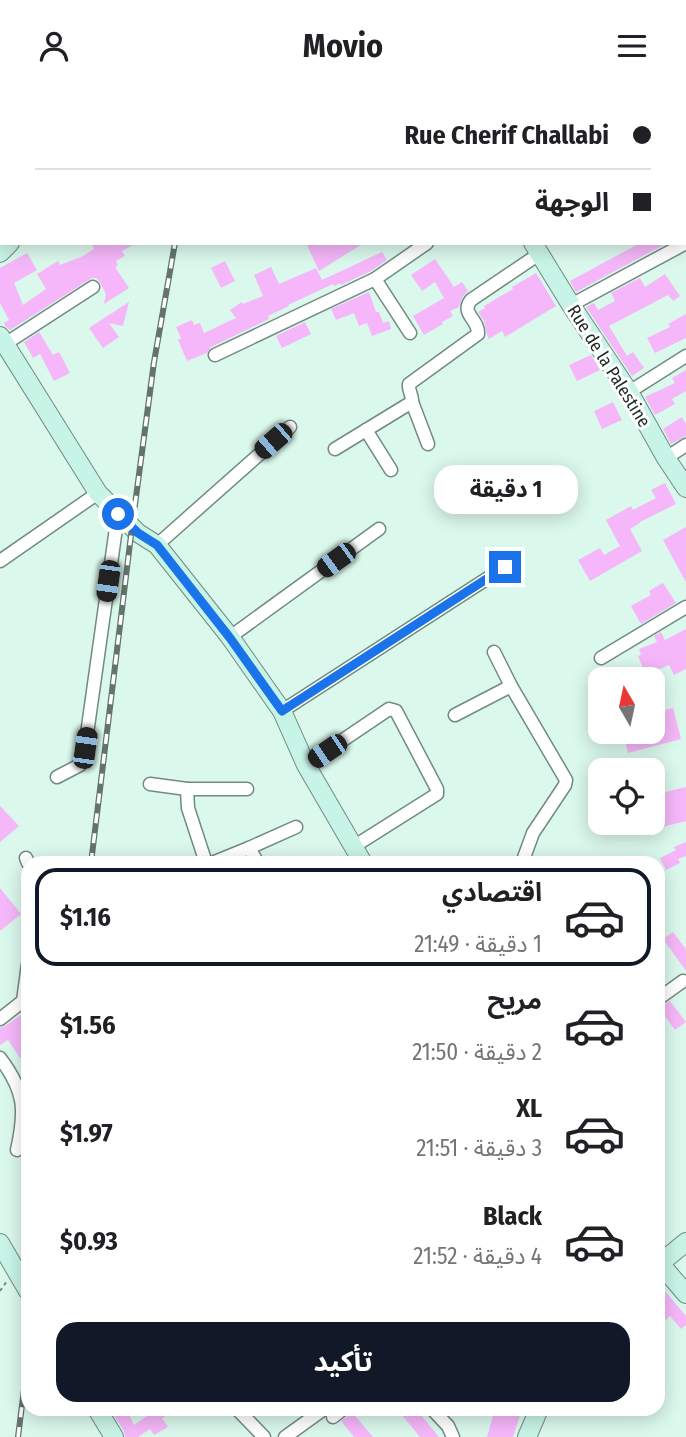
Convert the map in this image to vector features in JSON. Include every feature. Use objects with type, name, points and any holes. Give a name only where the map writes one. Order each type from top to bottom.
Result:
[{"type":"street","points":[[215,355],[375,279],[424,245]]},
{"type":"street","points":[[571,305],[682,245]]},
{"type":"street","points":[[428,444],[412,402],[409,384],[478,334],[479,329],[467,310],[471,300],[536,248]]},
{"type":"street","name":"Rue de la Palestine","points":[[536,248],[629,392],[686,488]]},
{"type":"street","points":[[375,279],[410,333]]},
{"type":"street","points":[[93,287],[3,340],[98,493],[138,533],[157,545],[230,638],[282,711],[306,765],[355,856]]},
{"type":"street","points":[[629,392],[686,356]]},
{"type":"street","points":[[335,449],[412,402]]},
{"type":"street","points":[[157,545],[290,427]]},
{"type":"street","points":[[366,430],[391,470]]},
{"type":"street","points":[[666,458],[686,445]]},
{"type":"street","points":[[0,561],[98,493]]},
{"type":"street","points":[[57,777],[80,765],[85,748],[118,514]]},
{"type":"street","points":[[230,638],[379,529]]},
{"type":"street","points":[[282,711],[505,567]]},
{"type":"street","points":[[601,658],[686,607]]},
{"type":"street","points":[[494,652],[566,780],[533,833],[525,856]]},
{"type":"street","points":[[455,715],[511,686]]},
{"type":"street","points":[[306,765],[389,709],[396,711],[437,789],[437,794],[357,856]]},
{"type":"street","points":[[150,784],[187,789],[247,789]]},
{"type":"street","points":[[187,789],[188,808],[206,856]]},
{"type":"street","points":[[228,856],[296,827]]},
{"type":"street","points":[[249,848],[254,856]]},
{"type":"street","points":[[665,994],[683,981]]},
{"type":"street","points":[[0,1019],[21,1003]]},
{"type":"street","points":[[0,1058],[18,1085],[21,1098]]},
{"type":"street","points":[[17,1150],[21,1131]]},
{"type":"street","points":[[665,1258],[686,1242]]},
{"type":"street","points":[[0,1243],[19,1282]]},
{"type":"street","points":[[665,1270],[686,1294]]},
{"type":"street","points":[[100,1416],[109,1435]]},
{"type":"street","points":[[244,1416],[264,1437]]},
{"type":"street","points":[[285,1437],[324,1416]]},
{"type":"street","points":[[439,1416],[448,1426],[453,1437]]},
{"type":"street","points":[[527,1437],[536,1416]]},
{"type":"path","points":[[0,1291],[19,1282]]},
{"type":"building","points":[[92,245],[133,245],[122,251],[125,256],[116,261],[118,266],[115,267],[129,288],[104,304],[106,294],[100,282],[92,278],[10,330],[5,326],[4,323],[9,320],[0,303],[0,268],[27,253],[37,270],[14,283],[23,305],[46,289],[37,274],[58,261],[60,265],[94,249]]},
{"type":"building","points":[[307,245],[361,245],[319,271]]},
{"type":"building","points":[[636,245],[663,245],[576,292],[570,281]]},
{"type":"building","points":[[382,252],[387,260],[371,271],[341,285],[333,284],[288,305],[268,316],[269,319],[187,361],[176,327],[192,320],[194,325],[200,323],[204,333],[236,318],[230,310],[242,302],[243,304],[263,296],[254,275],[271,267],[279,284],[316,268],[322,280]]},
{"type":"building","points":[[435,259],[454,287],[462,282],[468,291],[459,307],[450,311],[453,316],[424,335],[413,316],[444,298],[435,282],[422,291],[411,275]]},
{"type":"building","points":[[225,261],[235,281],[221,288],[211,268]]},
{"type":"building","points":[[536,273],[556,306],[505,337],[502,331],[489,339],[484,321],[478,312]]},
{"type":"building","points":[[665,274],[680,296],[673,301],[668,295],[609,326],[627,356],[633,352],[644,368],[632,376],[586,307],[594,303],[598,310],[615,301],[611,293],[640,278],[645,287]]},
{"type":"building","points":[[369,292],[376,312],[379,312],[383,323],[389,321],[391,329],[372,336],[367,323],[359,326],[354,313],[336,320],[331,309]]},
{"type":"building","points":[[129,302],[123,326],[109,323],[119,337],[103,348],[89,328]]},
{"type":"building","points":[[686,314],[686,338],[655,353],[647,338],[670,327],[668,324]]},
{"type":"building","points":[[305,322],[311,334],[282,348],[276,336]]},
{"type":"building","points":[[39,332],[53,355],[59,352],[70,373],[54,381],[40,354],[33,358],[24,342]]},
{"type":"building","points":[[591,355],[600,370],[577,381],[569,365]]},
{"type":"building","points":[[686,370],[686,391],[672,399],[675,404],[655,415],[645,397],[675,383],[672,378]]},
{"type":"building","points":[[613,402],[622,420],[602,429],[594,411]]},
{"type":"building","points":[[682,417],[686,424],[686,436],[671,444],[663,429]]},
{"type":"building","points":[[665,483],[676,504],[630,529],[642,551],[590,581],[578,560],[600,548],[604,555],[620,546],[606,520],[631,506],[633,510],[656,498],[651,490]]},
{"type":"building","points":[[686,527],[686,582],[663,540]]},
{"type":"building","points":[[663,583],[676,603],[641,624],[631,606],[651,595],[649,591]]},
{"type":"building","points":[[686,629],[686,669],[674,675],[669,665],[643,667],[638,656],[641,655],[639,649],[657,642],[654,636],[661,632],[665,640]]},
{"type":"building","points":[[673,708],[681,739],[665,743],[665,710]]},
{"type":"building","points":[[626,744],[662,744],[628,753]]},
{"type":"building","points":[[686,787],[686,821],[665,826],[665,792]]},
{"type":"building","points":[[0,806],[19,826],[0,842]]},
{"type":"building","points":[[686,842],[686,856],[678,859],[680,863],[666,870],[664,856],[676,850],[674,847]]},
{"type":"building","points":[[0,888],[21,914],[0,931]]},
{"type":"building","points":[[673,932],[686,949],[686,971],[665,942],[665,938]]},
{"type":"building","points":[[670,1001],[686,1022],[675,1030],[665,1016],[665,1004]]},
{"type":"building","points":[[21,1015],[20,1058],[8,1040],[0,1045],[0,1028]]},
{"type":"building","points":[[665,1291],[686,1316],[686,1325],[681,1329],[670,1316],[665,1321]]},
{"type":"building","points":[[114,1416],[130,1416],[134,1425],[147,1416],[165,1416],[162,1418],[168,1427],[154,1435],[150,1429],[138,1437],[125,1437]]},
{"type":"building","points":[[348,1416],[355,1416],[373,1437],[354,1437],[341,1421]]},
{"type":"building","points":[[403,1416],[422,1416],[439,1437],[420,1437]]},
{"type":"building","points":[[493,1416],[520,1416],[513,1437],[487,1437]]},
{"type":"railway","points":[[92,856],[154,362],[175,245]]},
{"type":"railway","points":[[18,1437],[21,1413]]},
{"type":"route","points":[[118,514],[138,533],[157,545],[230,638],[282,711],[505,567]]}]
